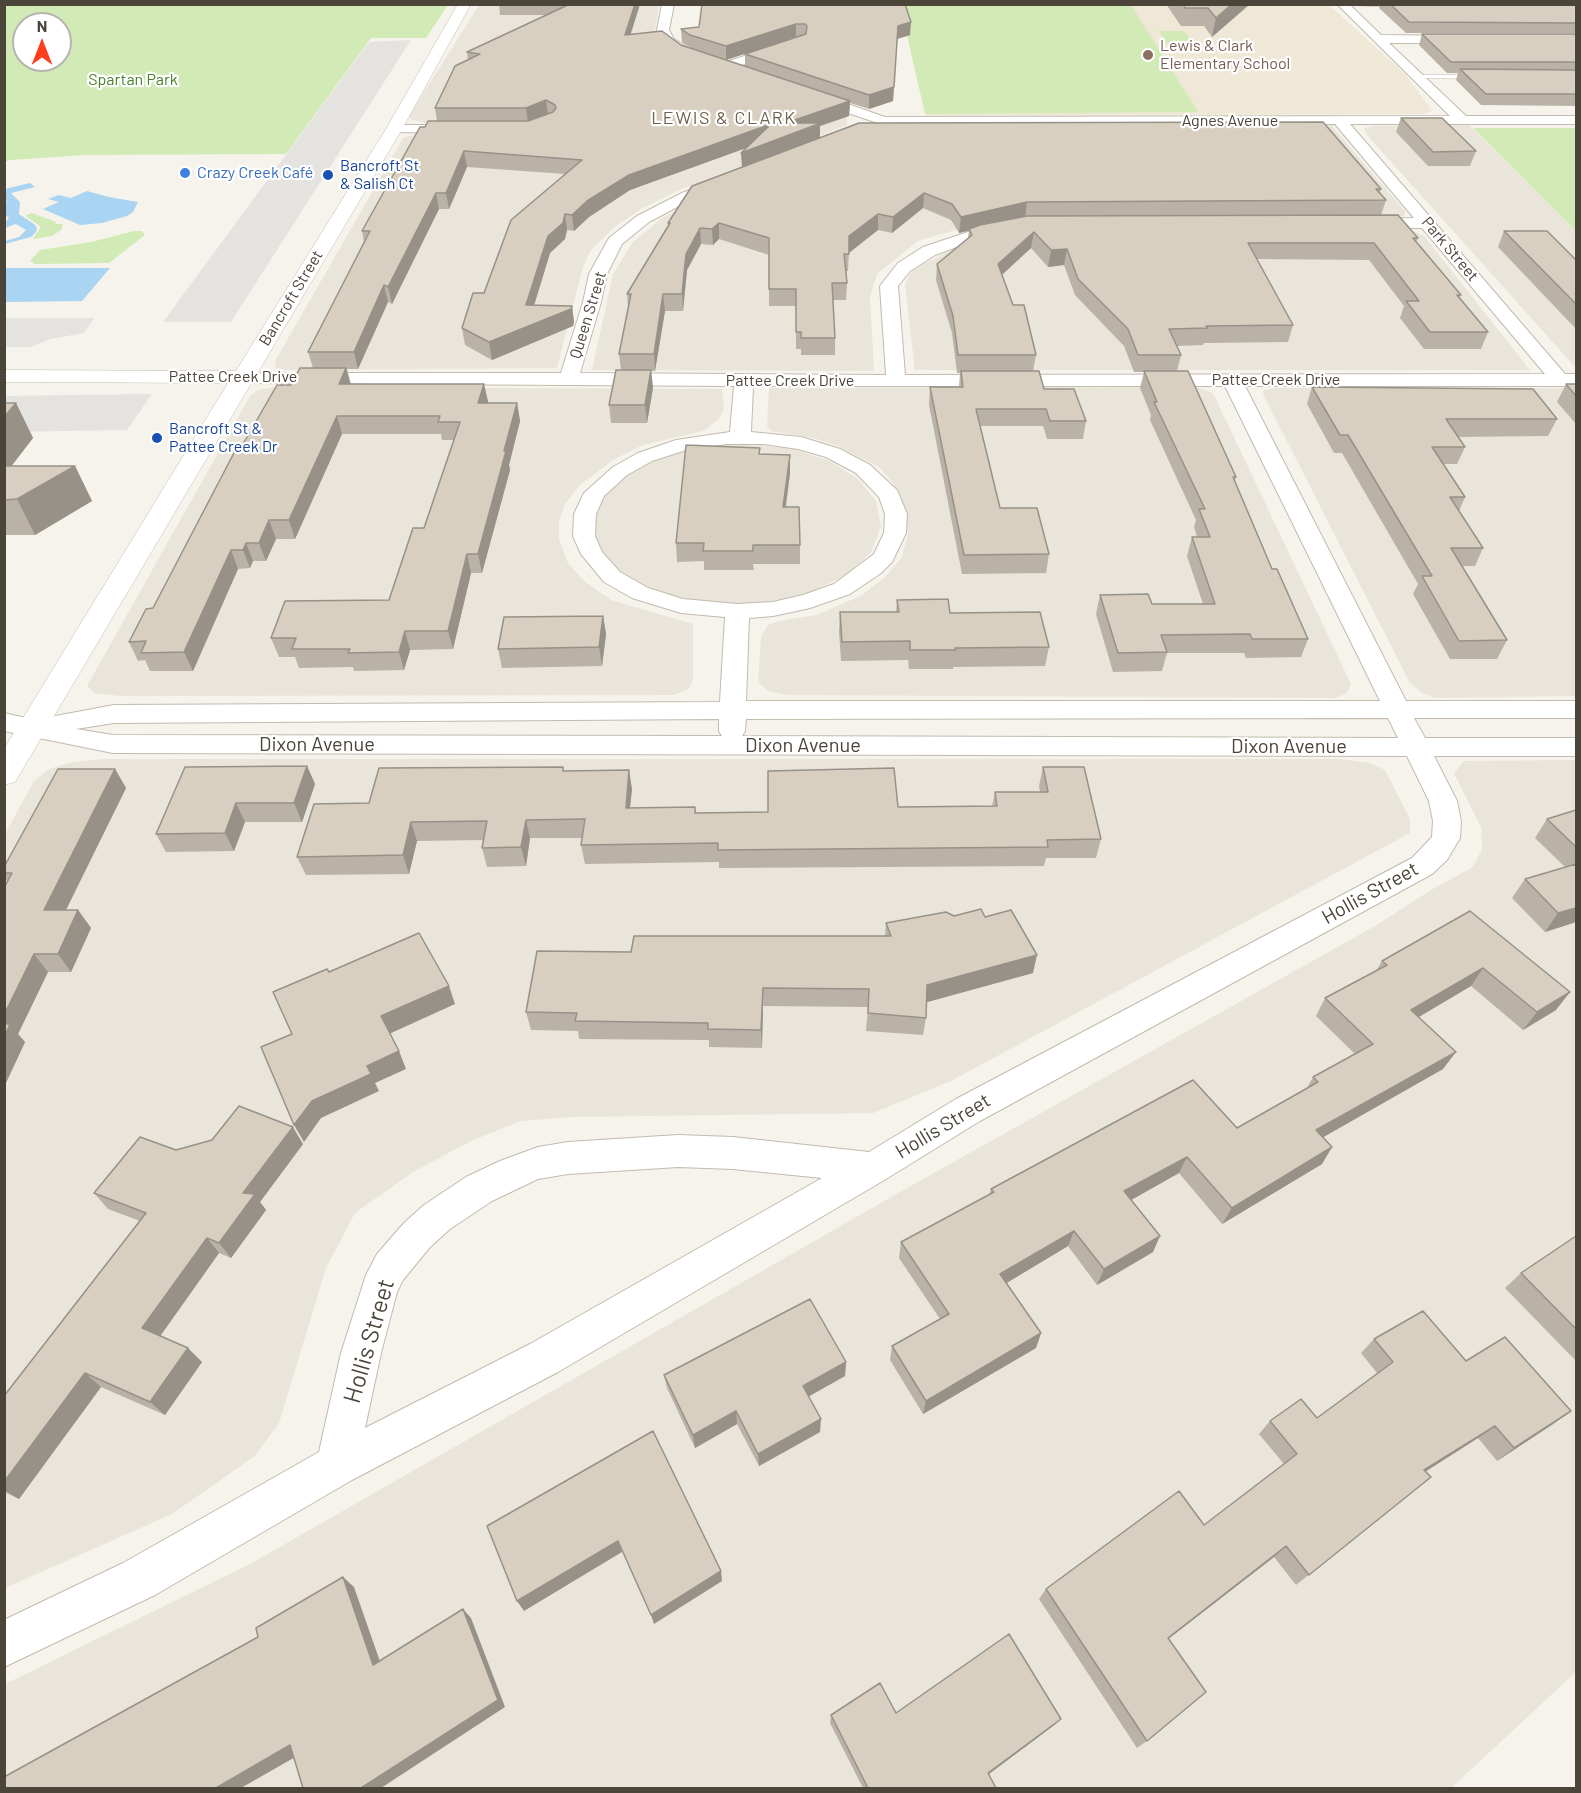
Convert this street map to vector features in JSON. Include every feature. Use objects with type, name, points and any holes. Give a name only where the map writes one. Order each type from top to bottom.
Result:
[{"type":"street","name":"Bancroft Street","points":[[4,775],[242,377],[394,129],[465,4]]},
{"type":"street","points":[[668,4],[663,30],[669,41],[686,53],[743,73]]},
{"type":"street","points":[[1342,5],[1462,120]]},
{"type":"street","points":[[1378,39],[1472,39]]},
{"type":"street","points":[[713,63],[801,42]]},
{"type":"street","points":[[797,91],[884,121]]},
{"type":"street","name":"Park Street","points":[[1339,120],[1568,380]]},
{"type":"street","name":"Agnes Avenue","points":[[884,121],[1576,120]]},
{"type":"street","points":[[864,129],[884,121]]},
{"type":"street","points":[[394,129],[471,129]]},
{"type":"street","name":"Queen Street","points":[[568,380],[592,302],[598,274],[615,241],[642,219],[687,196],[732,179]]},
{"type":"street","points":[[1348,224],[1428,223]]},
{"type":"street","points":[[896,381],[889,286],[904,267],[929,251],[974,235],[1024,225]]},
{"type":"street","name":"Pattee Creek Drive","points":[[4,376],[896,381],[1568,380]]},
{"type":"street","points":[[740,437],[744,380]]},
{"type":"street","name":"Hollis Street","points":[[4,1644],[139,1579],[337,1465],[544,1358],[873,1168],[968,1110],[1422,866],[1437,852],[1446,838],[1447,821],[1443,801],[1232,380]]},
{"type":"street","points":[[740,437],[801,443],[833,453],[854,463],[874,478],[889,495],[896,514],[897,525],[893,542],[884,557],[873,568],[842,589],[793,605],[737,611],[681,606],[648,596],[622,583],[602,567],[592,554],[585,536],[584,523],[588,506],[609,479],[634,462],[682,444],[740,437]]},
{"type":"street","points":[[732,745],[737,611]]},
{"type":"street","name":"Dixon Avenue","points":[[32,727],[114,714],[733,710],[1576,710]]},
{"type":"street","name":"Dixon Avenue","points":[[4,722],[113,744],[1576,747]]},
{"type":"street","name":"Hollis Street","points":[[337,1465],[361,1353],[379,1288],[390,1267],[417,1235],[437,1217],[479,1189],[513,1172],[538,1163],[568,1158],[678,1151],[733,1153],[873,1168]]},
{"type":"lane","points":[[1342,5],[1402,5]]},
{"type":"lane","points":[[1419,77],[1487,77]]},
{"type":"shaded area","points":[[479,5],[659,5],[654,36],[845,115],[847,125],[679,190],[641,209],[616,226],[591,250],[583,267],[557,368],[287,370],[276,368],[275,361],[403,138],[418,134],[431,124],[412,120],[409,116]]},
{"type":"shaded area","name":"Lewis & Clark Elementary School","points":[[900,5],[1329,5],[1405,74],[1432,111],[1423,114],[926,116]]},
{"type":"shaded area","points":[[411,40],[231,322],[163,322],[369,42]]},
{"type":"shaded area","points":[[1469,125],[1576,231],[1576,368],[1367,135],[1364,128]]},
{"type":"shaded area","points":[[951,126],[1332,126],[1405,211],[1404,216],[1388,217],[976,224],[918,241],[877,274],[870,297],[874,371],[592,370],[613,274],[632,243],[662,218],[691,203]]},
{"type":"shaded area","points":[[1404,230],[1424,236],[1530,370],[915,370],[905,285],[911,272],[919,266],[960,246]]},
{"type":"shaded area","points":[[4,318],[94,318],[84,333],[50,339],[31,347],[5,347]]},
{"type":"shaded area","points":[[274,387],[722,389],[724,409],[718,420],[703,431],[643,445],[613,460],[580,485],[565,504],[559,521],[559,539],[568,563],[584,581],[611,600],[693,624],[693,680],[689,689],[674,695],[120,696],[94,693],[87,686],[250,396],[258,390]]},
{"type":"shaded area","points":[[1196,387],[1213,393],[1351,684],[1347,693],[1335,698],[788,695],[768,691],[758,682],[761,637],[768,625],[817,615],[862,595],[885,577],[902,557],[908,533],[902,498],[879,467],[838,446],[813,438],[771,431],[767,426],[769,388]]},
{"type":"shaded area","points":[[1274,388],[1576,388],[1576,696],[1435,698],[1422,693],[1410,683],[1263,394],[1264,390]]},
{"type":"shaded area","points":[[152,394],[127,430],[5,432],[4,396]]},
{"type":"shaded area","points":[[752,444],[793,449],[830,461],[858,479],[876,501],[881,526],[871,552],[847,575],[806,594],[754,605],[700,604],[651,592],[614,571],[593,545],[591,517],[605,490],[634,468],[669,454],[709,445]]},
{"type":"shaded area","points":[[105,759],[1339,759],[1370,763],[1385,770],[1410,819],[1410,833],[951,1081],[873,1113],[572,1117],[521,1121],[471,1141],[413,1172],[355,1213],[326,1268],[279,1423],[255,1456],[172,1514],[5,1588],[5,834],[34,781],[49,769],[73,762]]},
{"type":"shaded area","points":[[1576,760],[1576,1672],[1451,1788],[5,1788],[5,1684],[250,1564],[900,1192],[1375,926],[1431,890],[1473,867],[1482,849],[1481,827],[1454,773],[1464,761]]},
{"type":"green space","name":"Spartan Park","points":[[5,5],[448,5],[426,38],[371,38],[286,154],[86,155],[5,162]]},
{"type":"green space","points":[[900,5],[1131,5],[1198,112],[925,114]]},
{"type":"green space","points":[[1159,31],[1184,31],[1194,45],[1168,45]]},
{"type":"green space","points":[[1473,128],[1576,128],[1576,231]]},
{"type":"green space","points":[[32,213],[56,222],[55,224],[63,224],[61,230],[52,236],[33,239],[41,227],[27,217],[26,215]]},
{"type":"green space","points":[[142,231],[145,235],[109,263],[35,264],[30,261],[40,250],[91,242]]},
{"type":"water","points":[[30,183],[35,187],[11,193],[20,202],[19,214],[34,224],[37,228],[36,232],[31,237],[5,244],[5,241],[19,237],[26,230],[16,224],[5,228],[9,217],[5,216],[5,203],[7,202],[5,189]]},
{"type":"water","points":[[87,191],[138,202],[133,212],[127,216],[102,223],[80,225],[43,209],[59,202],[48,199],[59,195],[71,198]]},
{"type":"water","points":[[5,268],[110,268],[82,301],[5,302]]},
{"type":"building","points":[[570,4],[635,4],[625,35],[662,31],[681,45],[850,101],[786,123],[821,123],[741,153],[771,124],[629,175],[587,201],[572,215],[565,214],[563,223],[548,236],[526,305],[572,306],[571,309],[489,342],[462,328],[473,293],[484,293],[511,220],[582,160],[464,151],[446,193],[436,193],[388,287],[384,285],[354,352],[308,352],[370,231],[362,231],[420,127],[425,127],[428,121],[528,121],[553,112],[556,108],[546,100],[526,108],[435,108],[455,66],[480,54],[467,52]]},
{"type":"building","points":[[702,4],[905,4],[911,22],[898,26],[894,87],[869,95],[745,54],[806,34],[805,24],[796,24],[726,46],[690,35],[681,29],[699,27]]},
{"type":"building","points":[[1183,4],[1232,4],[1216,18],[1208,8],[1185,8]]},
{"type":"building","points":[[1390,4],[1576,4],[1576,23],[1409,22]]},
{"type":"building","points":[[1422,34],[1576,34],[1576,62],[1451,62]]},
{"type":"building","points":[[1460,69],[1576,70],[1576,94],[1486,94]]},
{"type":"building","points":[[1401,118],[1442,118],[1476,151],[1433,152]]},
{"type":"building","points":[[1323,122],[1381,189],[1376,189],[1386,200],[1027,202],[961,217],[952,204],[924,193],[893,217],[878,214],[849,236],[849,254],[844,254],[847,283],[832,283],[835,338],[801,338],[801,332],[796,332],[796,289],[769,289],[769,238],[719,223],[712,229],[700,228],[686,254],[682,294],[663,294],[654,354],[619,354],[631,294],[627,294],[692,186],[859,123]]},
{"type":"building","points":[[1398,215],[1418,238],[1413,238],[1461,295],[1457,295],[1488,332],[1430,332],[1406,301],[1419,301],[1374,243],[1248,243],[1293,325],[1206,326],[1208,328],[1169,329],[1181,355],[1138,355],[1128,329],[1078,279],[1067,249],[1051,250],[1034,232],[998,264],[1013,305],[1024,305],[1036,355],[958,355],[953,316],[937,264],[972,235],[969,229],[1027,216]]},
{"type":"building","points":[[1504,231],[1547,231],[1576,260],[1576,304]]},
{"type":"building","points":[[300,368],[346,368],[339,384],[484,384],[478,403],[517,403],[478,554],[467,554],[448,631],[405,631],[399,652],[348,653],[350,649],[292,649],[296,638],[271,638],[285,601],[389,600],[413,528],[424,528],[460,422],[438,422],[440,416],[337,416],[289,520],[269,520],[259,543],[246,543],[243,550],[231,550],[184,652],[141,653],[146,641],[129,642],[146,609],[153,608],[235,451],[239,451],[277,385],[291,385]]},
{"type":"building","points":[[616,370],[651,370],[645,405],[609,405]]},
{"type":"building","points":[[961,371],[1039,371],[1044,389],[1074,389],[1086,421],[1050,421],[1046,409],[976,409],[1000,508],[1037,508],[1049,554],[964,555],[930,387],[963,387]]},
{"type":"building","points":[[1144,371],[1188,371],[1236,477],[1233,477],[1272,569],[1277,569],[1308,639],[1252,639],[1250,634],[1161,635],[1167,652],[1118,653],[1100,595],[1148,594],[1152,604],[1215,604],[1192,537],[1210,537],[1199,509],[1205,509],[1154,402],[1157,402]]},
{"type":"building","points":[[1566,384],[1576,384],[1576,396]]},
{"type":"building","points":[[1312,387],[1533,389],[1557,419],[1446,419],[1465,447],[1432,447],[1465,497],[1450,497],[1483,548],[1451,548],[1507,640],[1459,641],[1422,576],[1432,576],[1348,435],[1340,435]]},
{"type":"building","points":[[4,403],[16,403],[4,417]]},
{"type":"building","points":[[686,445],[760,448],[759,454],[790,455],[783,507],[799,507],[800,545],[753,545],[753,551],[703,551],[704,543],[676,543]]},
{"type":"building","points":[[4,466],[75,466],[17,499],[4,500]]},
{"type":"building","points":[[948,599],[950,613],[1040,612],[1049,647],[910,650],[910,641],[842,642],[840,612],[899,612],[897,600]]},
{"type":"building","points":[[603,616],[599,647],[498,649],[504,617]]},
{"type":"building","points":[[307,766],[294,803],[236,803],[225,833],[156,834],[185,767]]},
{"type":"building","points":[[563,767],[563,771],[629,770],[626,808],[695,807],[695,813],[768,812],[768,771],[894,768],[898,807],[997,806],[995,792],[1048,792],[1043,767],[1084,767],[1101,839],[1047,840],[1048,847],[718,850],[718,843],[581,845],[585,819],[526,820],[521,847],[482,848],[487,821],[411,822],[403,855],[297,857],[314,804],[369,803],[379,768]]},
{"type":"building","points":[[58,769],[115,769],[44,910],[78,910],[58,954],[34,954],[4,1015],[4,888],[12,873],[4,873],[4,867]]},
{"type":"building","points":[[1576,810],[1576,847],[1547,819]]},
{"type":"building","points":[[1576,864],[1576,908],[1558,913],[1525,879]]},
{"type":"building","points":[[981,909],[985,917],[1011,910],[1037,955],[927,985],[926,1018],[868,1013],[869,989],[763,988],[761,1030],[708,1029],[708,1023],[575,1021],[577,1013],[526,1012],[537,951],[631,952],[634,936],[891,936],[886,923],[946,912],[954,916]]},
{"type":"building","points":[[1470,911],[1570,992],[1537,1012],[1483,968],[1411,1010],[1456,1052],[1316,1130],[1332,1147],[1232,1208],[1187,1157],[1124,1191],[1160,1236],[1104,1269],[1074,1231],[1000,1274],[1041,1333],[926,1401],[892,1346],[949,1314],[901,1242],[994,1192],[991,1189],[1193,1080],[1237,1128],[1318,1082],[1313,1077],[1373,1044],[1325,998],[1387,965],[1382,961]]},
{"type":"building","points":[[419,933],[449,986],[381,1016],[399,1051],[367,1066],[371,1074],[312,1101],[294,1125],[261,1047],[292,1034],[273,992],[327,969],[329,972]]},
{"type":"building","points":[[4,1024],[10,1024],[4,1037]]},
{"type":"building","points":[[239,1106],[293,1127],[243,1193],[255,1194],[219,1243],[207,1238],[142,1328],[188,1348],[150,1402],[85,1373],[4,1482],[4,1396],[146,1213],[94,1193],[140,1137],[176,1150],[212,1140]]},
{"type":"building","points":[[1576,1236],[1576,1329],[1521,1273]]},
{"type":"building","points":[[810,1299],[846,1362],[803,1386],[821,1419],[758,1454],[736,1411],[693,1435],[664,1375]]},
{"type":"building","points":[[1423,1311],[1466,1361],[1505,1337],[1571,1411],[1514,1448],[1495,1426],[1424,1470],[1431,1477],[1309,1575],[1286,1546],[1168,1638],[1206,1692],[1147,1741],[1046,1589],[1179,1491],[1204,1525],[1297,1454],[1270,1421],[1301,1399],[1317,1418],[1393,1362],[1374,1339]]},
{"type":"building","points":[[653,1431],[721,1571],[651,1615],[618,1541],[517,1601],[487,1526]]},
{"type":"building","points":[[343,1577],[373,1665],[463,1609],[498,1700],[361,1788],[303,1788],[290,1745],[216,1788],[4,1788],[4,1777],[258,1637],[256,1628]]},
{"type":"building","points":[[1009,1634],[1061,1719],[988,1773],[996,1788],[868,1788],[831,1715],[880,1683],[896,1713]]},
{"type":"place","name":"Lewis & Clark Elementary School","points":[[1148,55]]},
{"type":"place","name":"Crazy Creek Café","points":[[185,173]]},
{"type":"place","name":"Bancroft St & Salish Ct","points":[[328,175]]},
{"type":"place","name":"Bancroft St & Pattee Creek Dr","points":[[157,438]]},
{"type":"district","name":"LEWIS & CLARK","points":[[724,118]]}]
